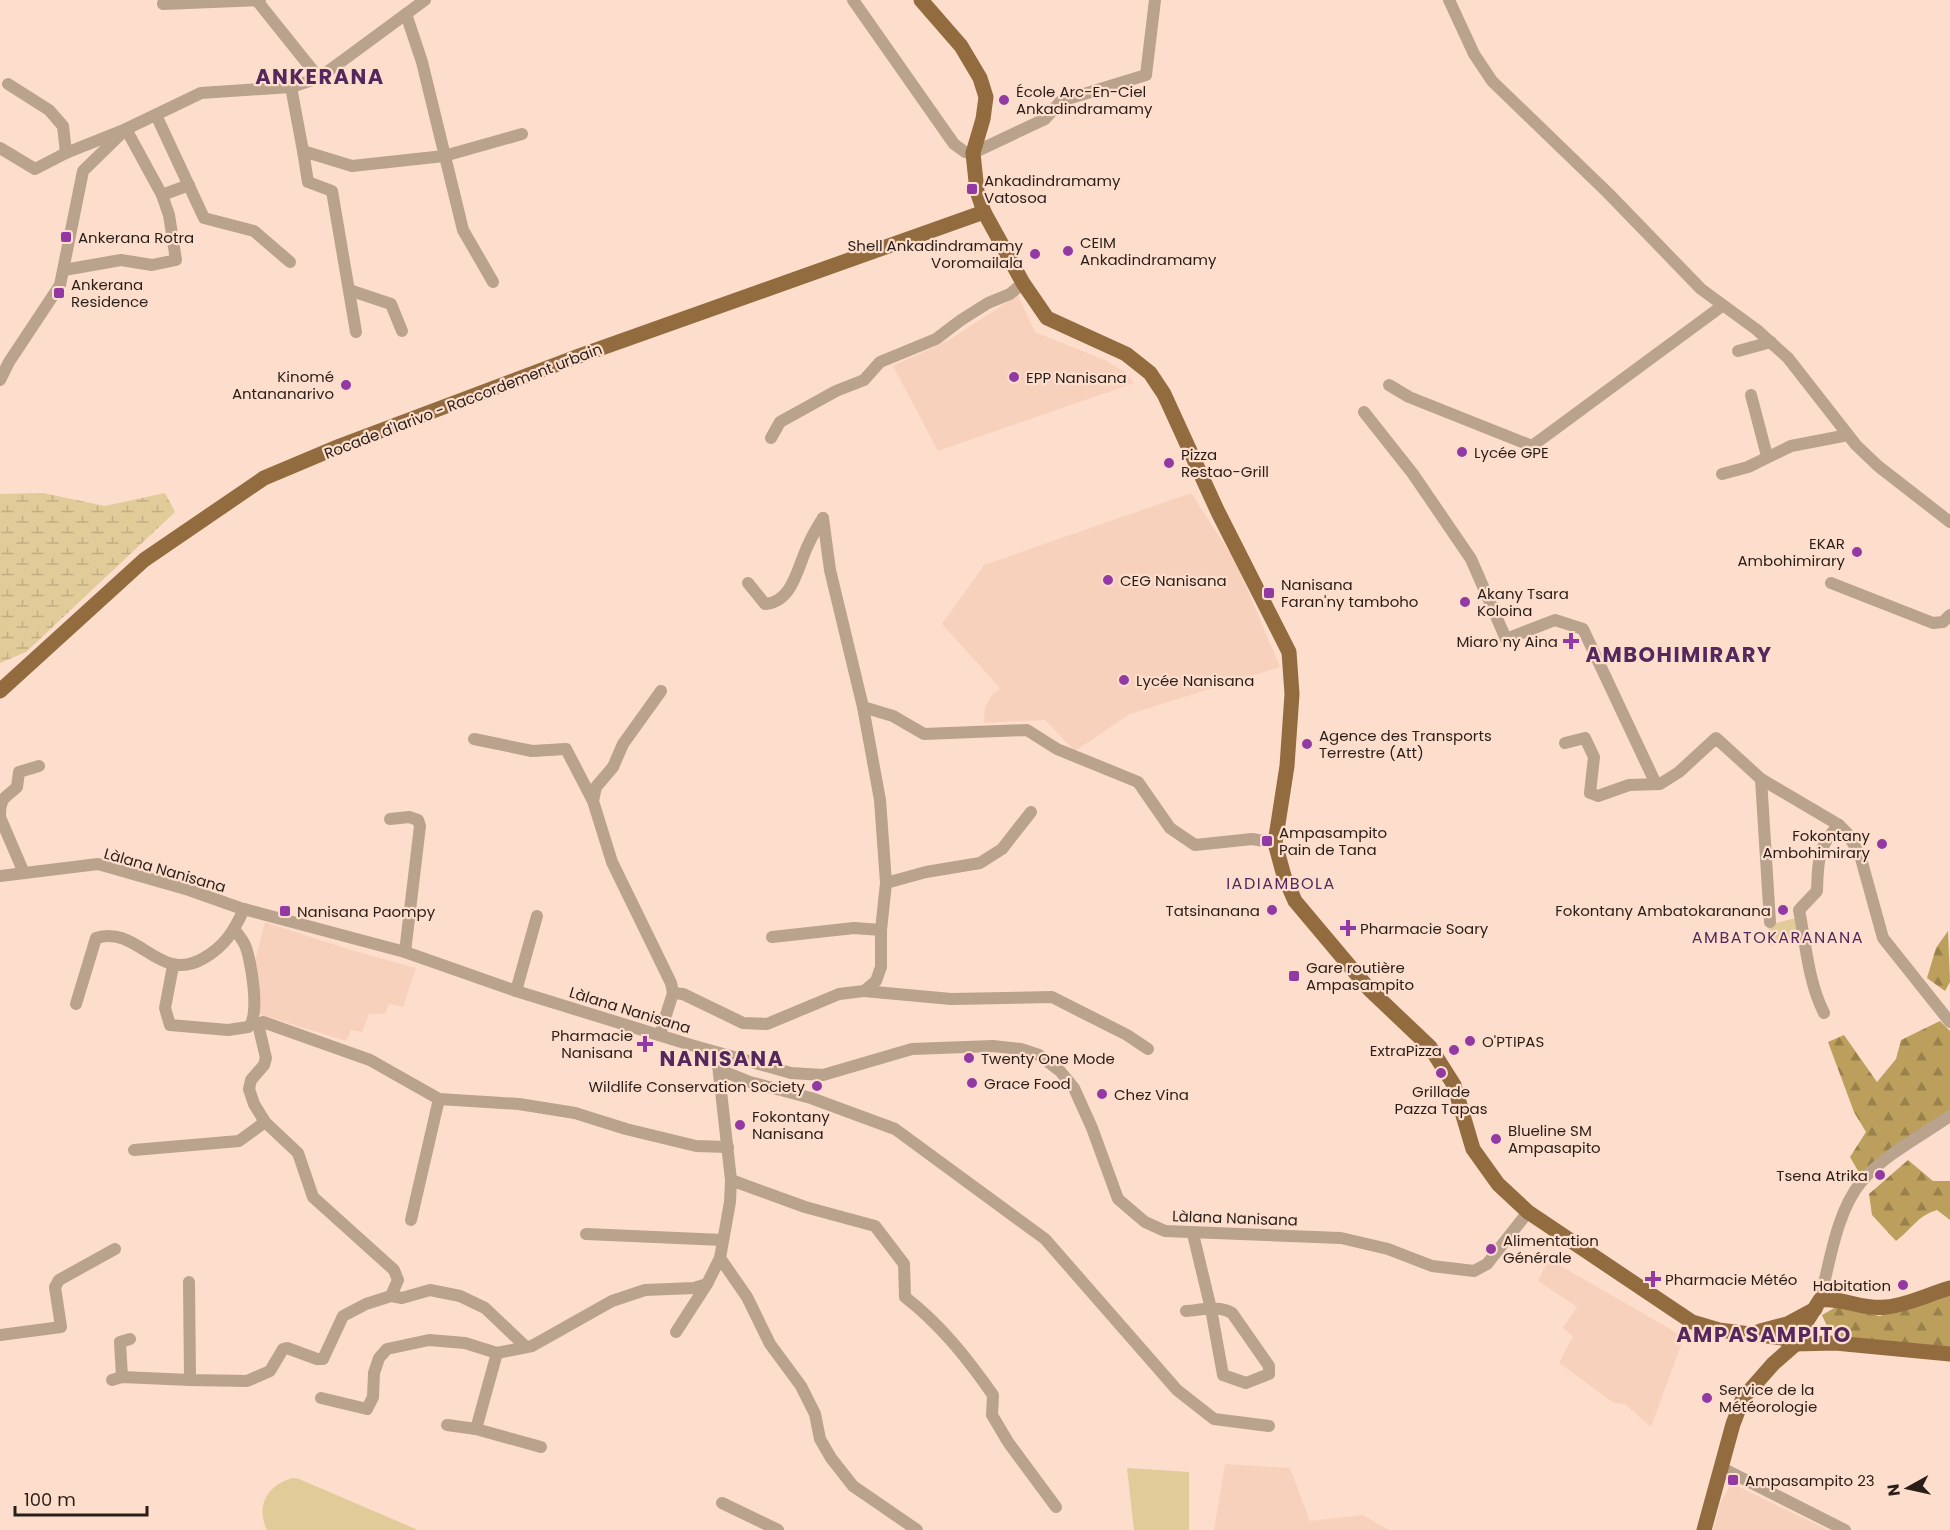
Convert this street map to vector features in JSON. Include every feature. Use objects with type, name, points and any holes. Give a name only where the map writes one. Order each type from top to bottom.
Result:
[{"type":"main road","points":[[921,0],[961,46],[980,78],[986,97],[983,119],[973,153],[977,191],[984,212],[1023,283],[1047,318],[1126,354],[1154,378],[1164,394],[1218,512],[1289,652],[1292,694],[1287,766],[1275,843],[1284,876],[1295,901],[1369,989],[1430,1047],[1454,1085],[1473,1149],[1498,1184],[1528,1212],[1692,1322],[1719,1330],[1950,1354]]},
{"type":"main road","name":"Rocade d'Iarivo - Raccordement urbain","points":[[0,691],[144,560],[264,478],[340,446],[579,356],[984,212]]},
{"type":"main road","points":[[1751,1333],[1787,1324],[1830,1298],[1885,1308],[1950,1288]]},
{"type":"main road","points":[[1704,1530],[1743,1398],[1773,1364],[1817,1304]]},
{"type":"main road","points":[[1817,1304],[1816,1329],[1835,1343]]},
{"type":"main road","points":[[1751,1333],[1765,1336],[1771,1341],[1775,1347],[1773,1364]]},
{"type":"main road","points":[[1773,1364],[1802,1350],[1835,1343]]},
{"type":"street","points":[[164,0],[164,4],[259,1],[319,78]]},
{"type":"street","points":[[0,148],[35,169],[201,93],[291,87],[319,78],[425,0]]},
{"type":"street","points":[[853,0],[954,144],[964,152],[973,153],[1045,119],[1061,101],[1143,78],[1148,69],[1155,0]]},
{"type":"street","points":[[1449,0],[1474,54],[1492,81],[1722,306],[1771,342],[1788,358],[1848,435],[1878,466],[1950,522]]},
{"type":"street","points":[[406,14],[422,62],[464,230],[494,282]]},
{"type":"street","points":[[8,84],[49,110],[63,126],[66,153]]},
{"type":"street","points":[[291,87],[308,182],[332,191],[356,332]]},
{"type":"street","points":[[156,115],[204,218],[254,231],[290,262]]},
{"type":"street","points":[[64,270],[121,260],[152,265],[176,260],[169,215],[162,195],[126,129]]},
{"type":"street","points":[[0,380],[9,362],[60,285],[83,171],[126,129]]},
{"type":"street","points":[[303,151],[352,166],[444,156],[522,134]]},
{"type":"street","points":[[162,195],[189,185]]},
{"type":"street","points":[[771,438],[780,422],[836,391],[864,380],[880,362],[936,339],[961,320],[988,303],[1010,294],[1023,283]]},
{"type":"street","points":[[349,290],[391,304],[402,331]]},
{"type":"street","points":[[1389,386],[1408,397],[1532,447],[1722,306]]},
{"type":"street","points":[[1738,351],[1771,342]]},
{"type":"street","points":[[1752,395],[1767,456]]},
{"type":"street","points":[[1364,412],[1413,474],[1471,559],[1506,639],[1555,621],[1582,629],[1656,784]]},
{"type":"street","points":[[1722,474],[1748,467],[1791,446],[1848,435]]},
{"type":"street","points":[[748,583],[765,604],[774,603],[786,593],[808,544],[823,518],[830,570],[863,707],[880,800],[886,883],[881,930],[881,967],[876,981],[864,991]]},
{"type":"street","points":[[1831,584],[1933,623],[1943,622],[1950,615]]},
{"type":"street","points":[[593,801],[596,788],[613,767],[623,744],[661,691]]},
{"type":"street","points":[[863,707],[893,716],[924,734],[1027,730],[1057,749],[1138,782],[1170,828],[1195,845],[1252,838],[1275,843]]},
{"type":"street","points":[[1565,743],[1585,738],[1594,757],[1590,793],[1598,796],[1629,785],[1656,784],[1679,772],[1716,738],[1761,779],[1839,825],[1857,846],[1883,938],[1895,957],[1950,1022]]},
{"type":"street","points":[[474,739],[523,750],[566,749],[593,801],[612,862],[666,971],[673,993],[660,1034]]},
{"type":"street","points":[[24,873],[0,816],[0,806],[8,792],[17,787],[19,772],[39,766]]},
{"type":"street","points":[[1761,779],[1770,922]]},
{"type":"street","points":[[886,883],[926,872],[980,863],[1002,849],[1030,812]]},
{"type":"street","points":[[390,819],[409,817],[418,820],[420,826],[405,952]]},
{"type":"street","points":[[1824,1013],[1814,989],[1799,910],[1817,891],[1818,859],[1826,837],[1839,825]]},
{"type":"street","name":"Làlana Nanisana","points":[[0,876],[73,865],[98,864],[189,890],[244,909],[405,952],[516,991],[791,1073],[823,1075],[912,1049],[993,1046],[1039,1055],[1060,1071],[1074,1088],[1092,1128],[1118,1199],[1145,1222],[1165,1231],[1193,1234],[1341,1238],[1388,1249],[1432,1266],[1474,1271],[1487,1264],[1528,1212]]},
{"type":"street","points":[[76,1004],[93,946],[99,937],[134,943],[173,966],[192,966],[227,942],[244,909]]},
{"type":"street","points":[[516,991],[537,916]]},
{"type":"street","points":[[772,937],[854,928],[881,930]]},
{"type":"street","points":[[173,966],[165,1008],[170,1025],[228,1029],[248,1027],[254,1016],[249,959],[244,943],[234,929]]},
{"type":"street","points":[[673,993],[683,994],[743,1023],[767,1024],[839,994],[864,991],[951,999],[1052,997],[1127,1035],[1148,1049]]},
{"type":"street","points":[[391,1296],[398,1280],[394,1270],[313,1197],[298,1153],[265,1122],[254,1104],[249,1089],[251,1080],[265,1062],[263,1042],[257,1028],[258,1023],[263,1022],[370,1060],[439,1099],[519,1104],[575,1113],[696,1146],[728,1147]]},
{"type":"street","points":[[676,1332],[707,1284],[720,1258],[723,1240],[731,1180],[723,1122],[720,1070],[715,1052]]},
{"type":"street","points":[[720,1070],[750,1082],[811,1098],[895,1129],[1045,1239],[1177,1390],[1214,1419],[1269,1426]]},
{"type":"street","points":[[411,1221],[439,1099]]},
{"type":"street","points":[[1817,1304],[1843,1217],[1861,1183],[1882,1162],[1950,1116]]},
{"type":"street","points":[[134,1150],[238,1141],[265,1122]]},
{"type":"street","points":[[731,1180],[805,1207],[875,1226],[904,1264],[905,1298],[928,1315],[959,1347],[993,1395],[992,1415],[1008,1442],[1056,1507]]},
{"type":"street","points":[[586,1234],[723,1240]]},
{"type":"street","points":[[1186,1311],[1211,1309],[1224,1308],[1232,1313],[1269,1366],[1269,1374],[1246,1383],[1223,1375],[1211,1309],[1193,1234]]},
{"type":"street","points":[[0,1335],[61,1327],[55,1287],[59,1280],[115,1249]]},
{"type":"street","points":[[720,1258],[747,1297],[770,1344],[801,1386],[815,1414],[820,1438],[831,1458],[853,1486],[917,1530]]},
{"type":"street","points":[[189,1282],[190,1380]]},
{"type":"street","points":[[321,1398],[367,1409],[373,1397],[374,1373],[379,1358],[387,1349],[415,1341],[446,1340],[497,1353],[532,1346],[612,1301],[645,1290],[694,1288],[707,1284]]},
{"type":"street","points":[[130,1339],[120,1342],[117,1379],[247,1381],[270,1371],[283,1348],[323,1359],[343,1316],[366,1304],[391,1296],[402,1298],[430,1290],[460,1296],[484,1308],[525,1346]]},
{"type":"street","points":[[476,1429],[497,1353]]},
{"type":"street","points":[[447,1425],[476,1429],[542,1447]]},
{"type":"street","points":[[1722,1468],[1845,1530]]},
{"type":"street","points":[[722,1503],[778,1530]]},
{"type":"shaded area","name":"EPP Nanisana","points":[[1018,295],[1035,332],[1105,360],[1123,371],[1134,383],[938,451],[893,366],[949,340]]},
{"type":"shaded area","name":"CEG Nanisana","points":[[1191,493],[1236,562],[1280,667],[1130,714],[1075,751],[1045,720],[984,723],[985,707],[991,696],[1000,688],[942,624],[984,565]]},
{"type":"shaded area","points":[[265,922],[354,951],[416,968],[403,1007],[389,1004],[385,1014],[369,1014],[362,1032],[351,1030],[346,1041],[259,1014],[255,961]]},
{"type":"shaded area","points":[[1549,1259],[1684,1337],[1651,1427],[1625,1404],[1614,1403],[1559,1363],[1573,1336],[1563,1328],[1577,1307],[1538,1281]]},
{"type":"shaded area","points":[[1225,1464],[1290,1468],[1310,1521],[1363,1515],[1389,1530],[1214,1530]]},
{"type":"shaded area","points":[[1731,1483],[1828,1530],[1713,1530],[1720,1504]]},
{"type":"green space","points":[[43,493],[105,506],[165,493],[175,512],[26,652],[0,663],[0,494]]},
{"type":"green space","points":[[1800,917],[1805,940],[1771,945],[1768,925]]},
{"type":"green space","points":[[1948,931],[1950,982],[1945,991],[1927,978],[1936,948]]},
{"type":"green space","points":[[1940,1021],[1950,1031],[1950,1112],[1861,1176],[1850,1157],[1866,1132],[1854,1112],[1828,1042],[1844,1035],[1877,1082],[1896,1059],[1901,1040]]},
{"type":"green space","points":[[1908,1160],[1933,1181],[1950,1181],[1950,1220],[1937,1210],[1920,1219],[1896,1241],[1872,1215],[1869,1194]]},
{"type":"green space","points":[[1950,1289],[1950,1351],[1845,1339],[1829,1331],[1822,1315],[1836,1307],[1880,1316]]},
{"type":"green space","points":[[1127,1468],[1189,1472],[1189,1530],[1134,1530]]},
{"type":"green space","points":[[293,1478],[418,1530],[267,1530],[262,1513],[266,1497],[277,1485]]},
{"type":"place","name":"École Arc-En-Ciel Ankadindramamy","points":[[1004,100]]},
{"type":"place","name":"Ankadindramamy Vatosoa","points":[[972,189]]},
{"type":"place","name":"Ankerana Rotra","points":[[66,237]]},
{"type":"place","name":"CEIM Ankadindramamy","points":[[1068,251]]},
{"type":"place","name":"Shell Ankadindramamy Voromailala","points":[[1035,254]]},
{"type":"place","name":"Ankerana Residence","points":[[59,293]]},
{"type":"place","name":"EPP Nanisana","points":[[1014,377]]},
{"type":"place","name":"Kinomé Antananarivo","points":[[346,385]]},
{"type":"place","name":"Lycée GPE","points":[[1462,452]]},
{"type":"place","name":"Pizza Restao-Grill","points":[[1169,463]]},
{"type":"place","name":"EKAR Ambohimirary","points":[[1857,552]]},
{"type":"place","name":"CEG Nanisana","points":[[1108,580]]},
{"type":"place","name":"Nanisana Faran'ny tamboho","points":[[1269,593]]},
{"type":"place","name":"Akany Tsara Koloina","points":[[1465,602]]},
{"type":"place","name":"Miaro ny Aina","points":[[1571,641]]},
{"type":"place","name":"Lycée Nanisana","points":[[1124,680]]},
{"type":"place","name":"Agence des Transports Terrestre (Att)","points":[[1307,744]]},
{"type":"place","name":"Ampasampito Pain de Tana","points":[[1267,841]]},
{"type":"place","name":"Fokontany Ambohimirary","points":[[1882,844]]},
{"type":"place","name":"Tatsinanana","points":[[1272,910]]},
{"type":"place","name":"Fokontany Ambatokaranana","points":[[1783,910]]},
{"type":"place","name":"Nanisana Paompy","points":[[285,911]]},
{"type":"place","name":"Pharmacie Soary","points":[[1348,928]]},
{"type":"place","name":"Gare routière Ampasampito","points":[[1294,976]]},
{"type":"place","name":"O'PTIPAS","points":[[1470,1041]]},
{"type":"place","name":"Pharmacie Nanisana","points":[[645,1044]]},
{"type":"place","name":"ExtraPizza","points":[[1454,1050]]},
{"type":"place","name":"Twenty One Mode","points":[[969,1058]]},
{"type":"place","name":"Grillade Pazza Tapas","points":[[1441,1073]]},
{"type":"place","name":"Grace Food","points":[[972,1083]]},
{"type":"place","name":"Wildlife Conservation Society","points":[[817,1086]]},
{"type":"place","name":"Chez Vina","points":[[1102,1094]]},
{"type":"place","name":"Fokontany Nanisana","points":[[740,1125]]},
{"type":"place","name":"Blueline SM Ampasapito","points":[[1496,1139]]},
{"type":"place","name":"Tsena Atrika","points":[[1880,1175]]},
{"type":"place","name":"Alimentation Générale","points":[[1491,1249]]},
{"type":"place","name":"Pharmacie Météo","points":[[1653,1279]]},
{"type":"place","name":"Habitation","points":[[1903,1285]]},
{"type":"place","name":"Service de la Météorologie","points":[[1707,1398]]},
{"type":"place","name":"Ampasampito 23","points":[[1733,1480]]},
{"type":"district","name":"ANKERANA","points":[[320,76]]},
{"type":"district","name":"AMBOHIMIRARY","points":[[1679,654]]},
{"type":"district","name":"IADIAMBOLA","points":[[1281,883]]},
{"type":"district","name":"AMBATOKARANANA","points":[[1778,937]]},
{"type":"district","name":"NANISANA","points":[[722,1058]]},
{"type":"district","name":"AMPASAMPITO","points":[[1764,1334]]}]
